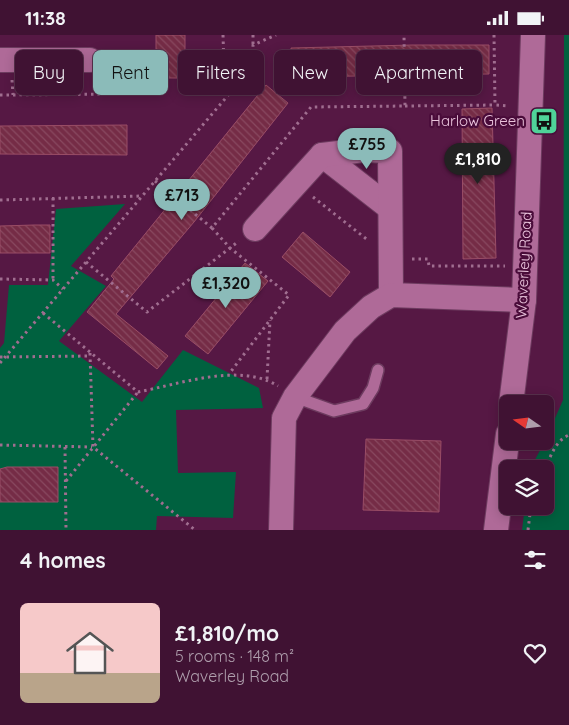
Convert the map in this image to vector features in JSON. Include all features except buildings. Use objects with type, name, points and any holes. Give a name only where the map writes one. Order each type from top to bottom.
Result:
[{"type":"street","name":"Waverley Road","points":[[512,395],[524,300],[533,35]]},
{"type":"street","points":[[0,60],[90,60]]},
{"type":"street","points":[[255,229],[322,155],[364,150],[390,151],[391,295]]},
{"type":"street","points":[[322,155],[390,208]]},
{"type":"street","points":[[281,530],[284,418],[295,397],[345,331],[371,307],[391,295],[524,300]]},
{"type":"street","points":[[496,530],[506,450]]},
{"type":"lane","points":[[295,397],[334,411],[363,404],[373,389],[378,369]]},
{"type":"path","points":[[223,35],[224,99]]},
{"type":"path","points":[[0,363],[253,66],[253,35]]},
{"type":"path","points":[[253,45],[276,35]]},
{"type":"path","points":[[404,35],[405,106]]},
{"type":"path","points":[[494,35],[495,105]]},
{"type":"path","points":[[0,95],[93,94]]},
{"type":"path","points":[[212,228],[311,107],[495,105],[530,107]]},
{"type":"path","points":[[155,181],[212,228],[230,248],[289,295],[229,374]]},
{"type":"path","points":[[0,200],[142,196]]},
{"type":"path","points":[[52,199],[53,280]]},
{"type":"path","points":[[86,262],[147,312],[255,229]]},
{"type":"path","points":[[0,279],[53,280],[63,289]]},
{"type":"path","points":[[43,313],[138,392]]},
{"type":"path","points":[[267,379],[271,319]]},
{"type":"path","points":[[0,357],[90,354]]},
{"type":"path","points":[[90,354],[92,447]]},
{"type":"path","points":[[66,481],[138,392],[229,374],[267,379],[295,397]]},
{"type":"path","points":[[550,460],[561,438],[569,435]]},
{"type":"path","points":[[0,445],[92,447],[195,530]]},
{"type":"path","points":[[65,447],[66,530]]},
{"type":"path","points":[[528,530],[530,515]]},
{"type":"green space","points":[[564,35],[569,35],[569,530],[522,530],[524,515],[554,515],[554,460],[535,460],[540,450],[554,450],[554,420],[563,400]]},
{"type":"green space","points":[[125,204],[71,266],[106,286],[59,341],[142,402],[183,350],[259,388],[263,408],[176,410],[178,473],[236,472],[233,518],[157,516],[156,530],[0,530],[0,348],[4,343],[9,285],[48,285],[56,209]]},
{"type":"place","name":"Harlow Green","points":[[544,121]]}]
